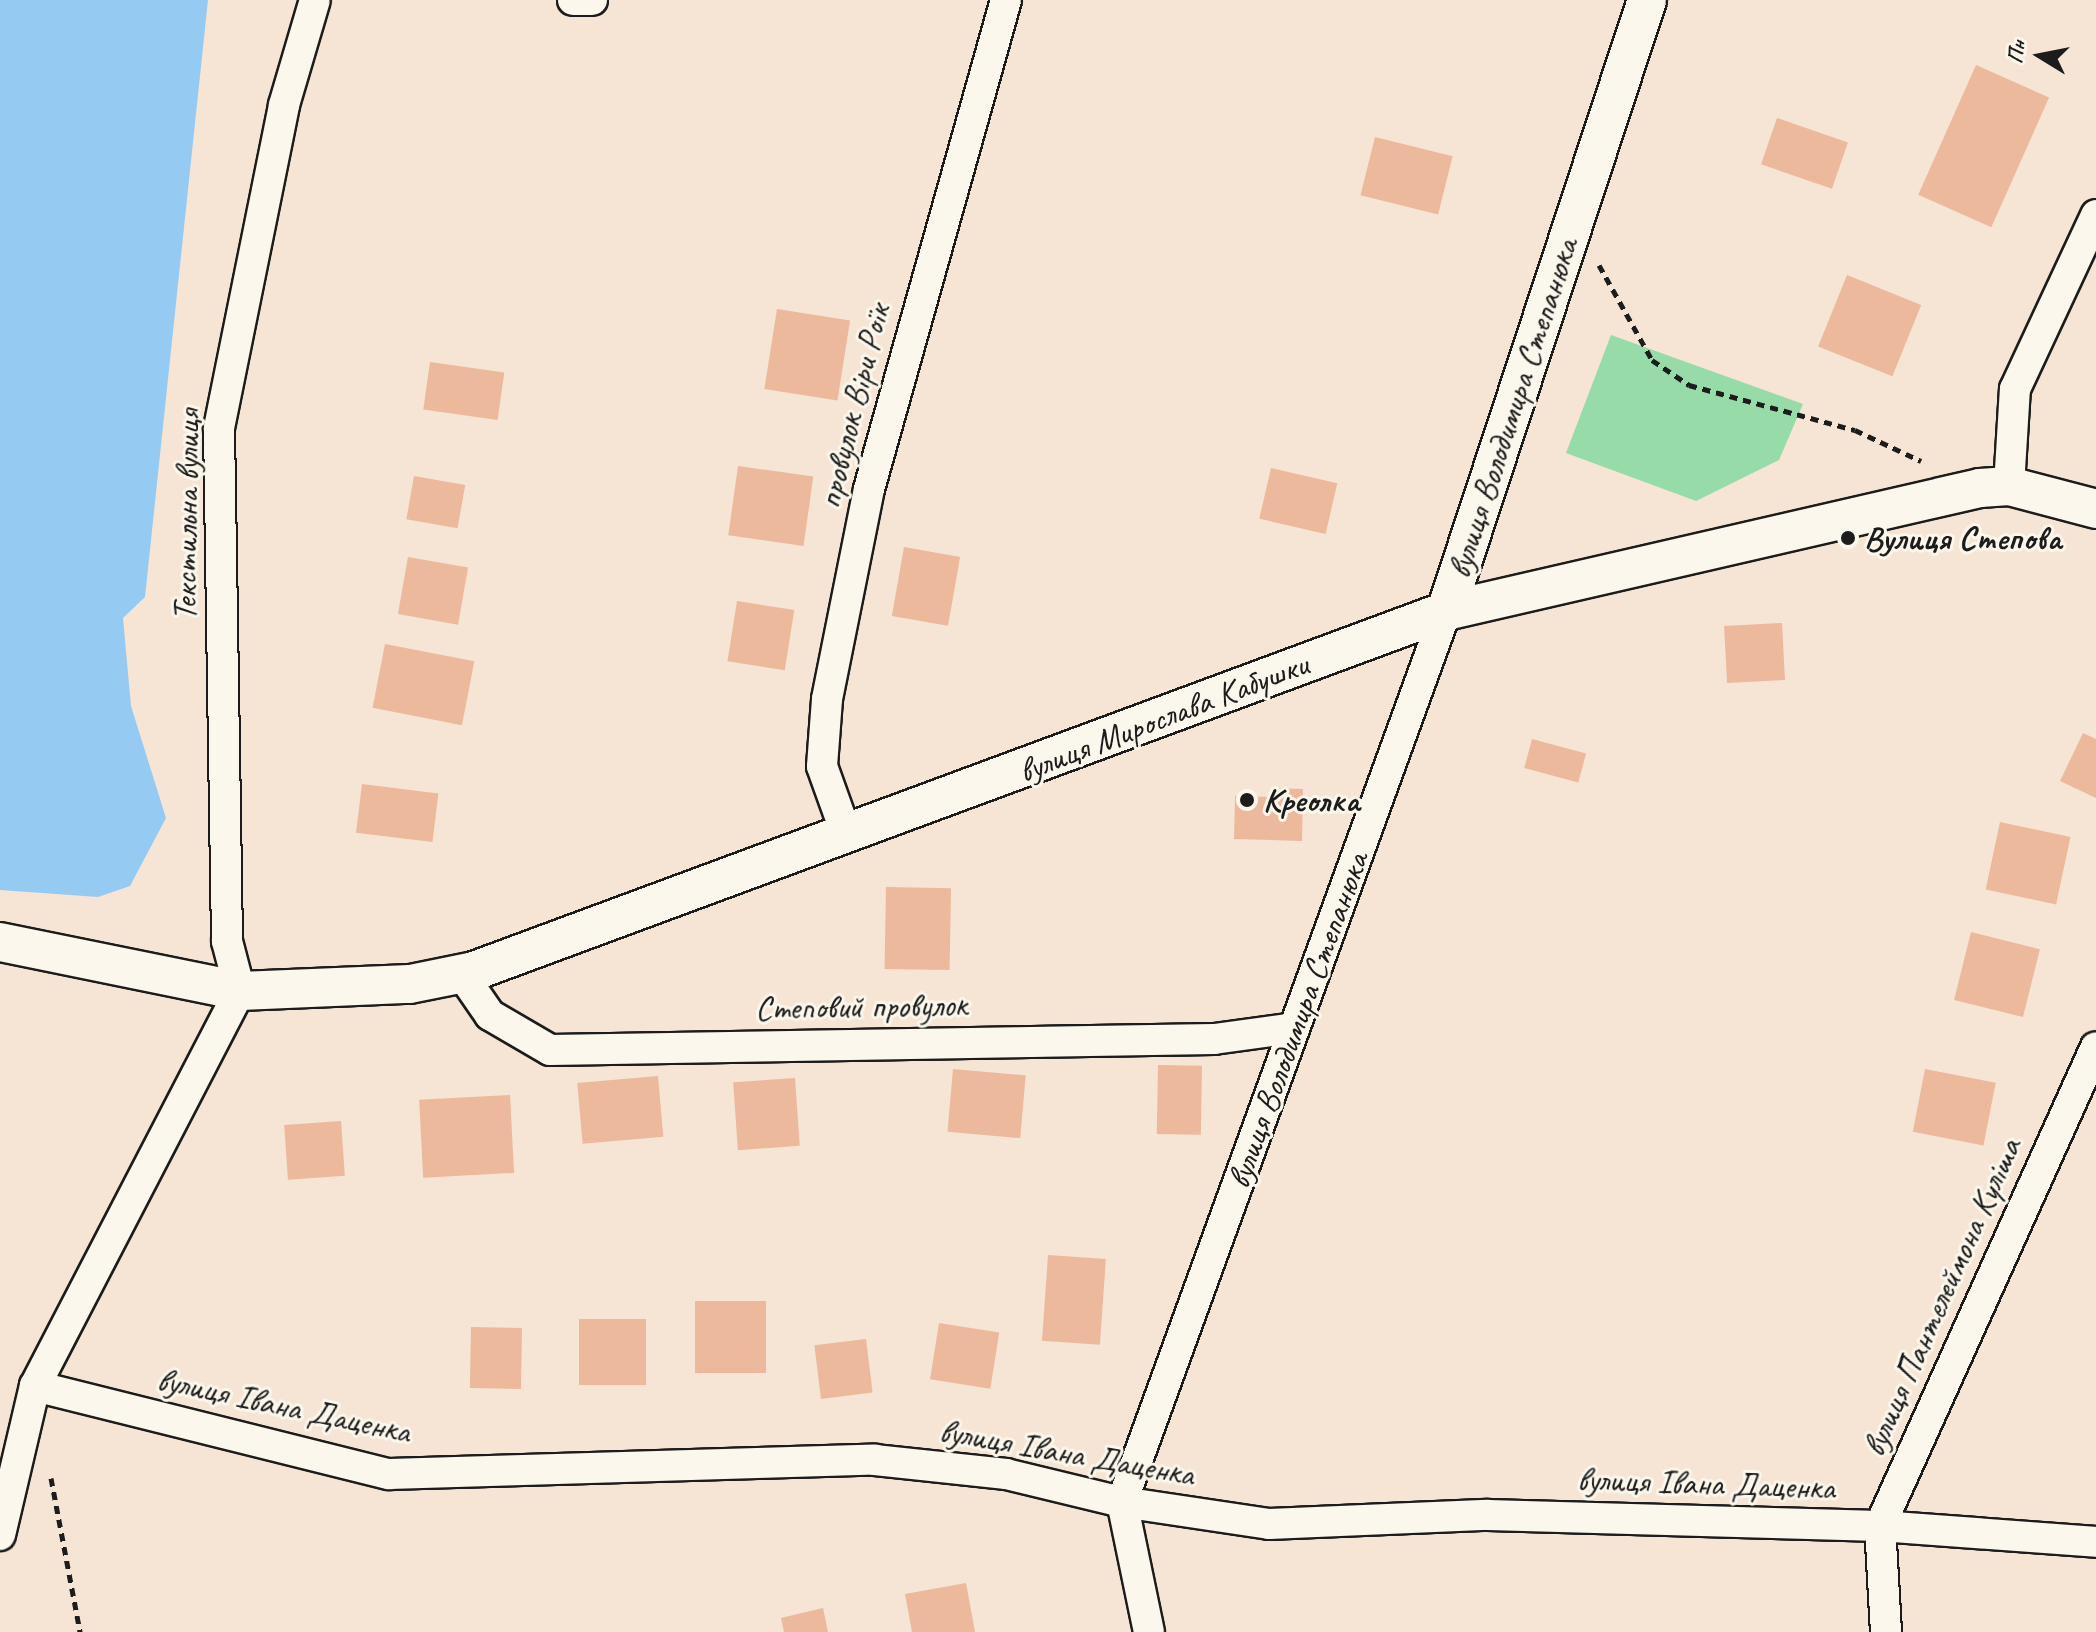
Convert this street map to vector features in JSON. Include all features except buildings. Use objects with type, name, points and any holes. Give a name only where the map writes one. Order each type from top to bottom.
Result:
[{"type":"street","name":"Текстильна вулиця","points":[[240,991],[227,941],[219,428],[284,105],[315,0]]},
{"type":"street","points":[[573,0],[592,0]]},
{"type":"street","name":"провулок Віри Роїк","points":[[847,836],[822,766],[827,699],[873,474],[1006,0]]},
{"type":"street","name":"вулиця Володимира Степанюка","points":[[1122,1502],[1446,611],[1647,0]]},
{"type":"street","points":[[1995,487],[2015,389],[2096,215]]},
{"type":"street","name":"вулиця Мирослава Кабушки","points":[[0,942],[240,991],[410,984],[461,973],[847,836],[1446,611],[1995,487],[2096,509]]},
{"type":"street","name":"Степовий провулок","points":[[461,973],[490,1015],[550,1050],[1214,1039],[1294,1028]]},
{"type":"street","points":[[0,1535],[35,1386],[240,991]]},
{"type":"street","name":"вулиця Пантелеймона Куліша","points":[[1886,1632],[1880,1526],[2096,1047]]},
{"type":"street","name":"вулиця Івана Даценка","points":[[35,1386],[389,1474],[875,1460],[1006,1474],[1122,1502],[1269,1524],[1488,1515],[1880,1526],[2096,1542]]},
{"type":"street","points":[[1122,1502],[1149,1632]]},
{"type":"path","points":[[1574,219],[1652,360],[1689,385],[1855,430],[1995,487]]},
{"type":"path","points":[[48,1461],[80,1632]]},
{"type":"green space","points":[[1611,335],[1803,404],[1779,460],[1696,501],[1566,453]]},
{"type":"water","points":[[0,0],[208,0],[145,597],[123,618],[131,706],[166,818],[130,886],[98,897],[0,890]]},
{"type":"place","name":"Вулиця Степова","points":[[1848,538]]},
{"type":"place","name":"Креолка","points":[[1247,800]]}]
